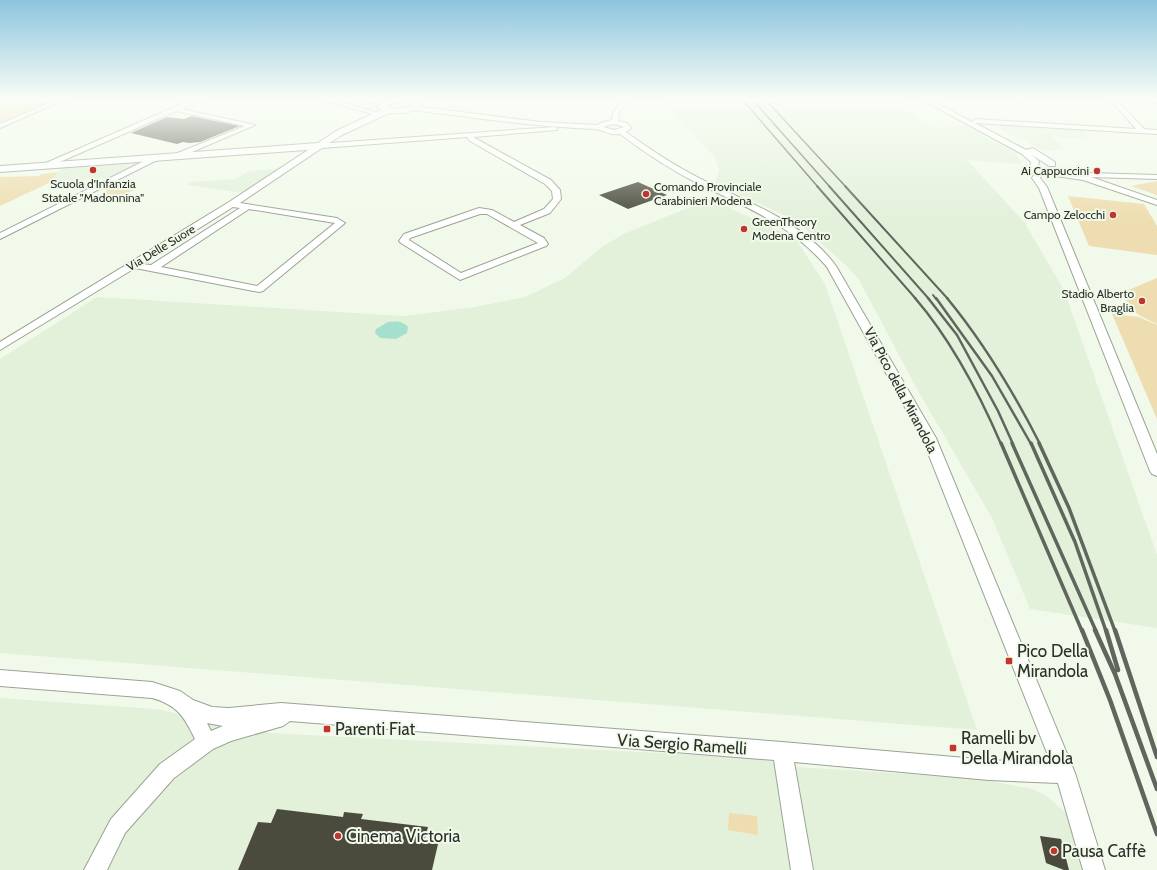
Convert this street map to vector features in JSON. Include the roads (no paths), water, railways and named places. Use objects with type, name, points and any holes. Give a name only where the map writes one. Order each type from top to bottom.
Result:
[{"type":"main road","points":[[0,169],[320,146],[331,139]]},
{"type":"street","points":[[43,166],[106,139]]},
{"type":"street","points":[[178,156],[220,139]]},
{"type":"street","points":[[281,149],[322,139]]},
{"type":"street","points":[[340,139],[342,141],[361,143]]},
{"type":"street","points":[[320,146],[429,139]]},
{"type":"street","points":[[471,139],[543,178],[556,190],[557,195],[555,202],[547,211],[514,225]]},
{"type":"street","name":"Via Pico della Mirandola","points":[[634,139],[674,167],[791,227],[820,251],[831,266],[929,438],[1065,773],[1094,870]]},
{"type":"street","points":[[999,139],[1025,152],[1035,161],[1034,168],[1040,172],[1055,175]]},
{"type":"street","points":[[1007,139],[1066,171],[1157,203]]},
{"type":"street","name":"Via Delle Suore","points":[[0,346],[232,204],[320,146]]},
{"type":"street","points":[[0,236],[157,158]]},
{"type":"street","points":[[1035,165],[1041,163],[1052,164]]},
{"type":"street","points":[[1043,187],[1046,186],[1049,178],[1066,171],[1087,174],[1157,177]]},
{"type":"street","points":[[1040,172],[1036,178],[1037,181],[1043,187],[1157,470]]},
{"type":"street","points":[[1085,178],[1138,176]]},
{"type":"street","points":[[134,265],[259,288],[341,223],[337,221],[232,204]]},
{"type":"street","points":[[153,268],[248,206]]},
{"type":"street","points":[[479,211],[489,212],[514,225],[542,240],[543,244],[460,278],[404,241],[407,236],[479,211]]},
{"type":"street","points":[[0,336],[19,335]]},
{"type":"street","points":[[0,678],[152,690],[170,694],[188,707],[206,742]]},
{"type":"street","name":"Via Sergio Ramelli","points":[[188,707],[211,716],[226,717],[262,712],[282,712],[782,751],[989,770],[1065,773]]},
{"type":"street","name":"Via Sergio Ramelli","points":[[95,870],[118,826],[167,771],[206,742],[253,725],[299,714]]},
{"type":"street","points":[[782,751],[802,870]]},
{"type":"water","points":[[388,322],[404,324],[408,327],[407,333],[396,339],[380,338],[375,333],[376,329]]},
{"type":"railway","points":[[776,139],[818,187]]},
{"type":"railway","points":[[787,139],[830,187]]},
{"type":"railway","points":[[801,139],[846,187]]},
{"type":"railway","points":[[817,186],[916,299]]},
{"type":"railway","points":[[829,186],[929,299]]},
{"type":"railway","points":[[845,186],[948,299]]},
{"type":"railway","points":[[933,295],[936,299]]},
{"type":"railway","points":[[915,298],[941,332],[964,368],[1001,444]]},
{"type":"railway","points":[[928,298],[957,335],[998,411],[1013,444]]},
{"type":"railway","points":[[936,298],[992,376],[1031,444]]},
{"type":"railway","points":[[947,298],[961,315],[998,369],[1040,444]]},
{"type":"railway","points":[[1001,443],[1082,631]]},
{"type":"railway","points":[[1012,443],[1096,631]]},
{"type":"railway","points":[[1031,443],[1075,542],[1106,631]]},
{"type":"railway","points":[[1039,443],[1069,508],[1115,631]]},
{"type":"railway","points":[[1082,630],[1110,700],[1157,834]]},
{"type":"railway","points":[[1095,630],[1115,674],[1157,789]]},
{"type":"railway","points":[[1106,630],[1118,670]]},
{"type":"railway","points":[[1115,630],[1157,757]]},
{"type":"place","name":"Scuola d'Infanzia Statale \"Madonnina\"","points":[[93,170]]},
{"type":"place","name":"Ai Cappuccini","points":[[1097,171]]},
{"type":"place","name":"Comando Provinciale Carabinieri Modena","points":[[646,194]]},
{"type":"place","name":"Campo Zelocchi","points":[[1113,215]]},
{"type":"place","name":"GreenTheory Modena Centro","points":[[744,229]]},
{"type":"place","name":"Stadio Alberto Braglia","points":[[1142,301]]},
{"type":"place","name":"Pico Della Mirandola","points":[[1009,661]]},
{"type":"place","name":"Parenti Fiat","points":[[327,729]]},
{"type":"place","name":"Ramelli bv Della Mirandola","points":[[953,748]]},
{"type":"place","name":"Cinema Victoria","points":[[338,836]]},
{"type":"place","name":"Pausa Caffè","points":[[1054,851]]}]
